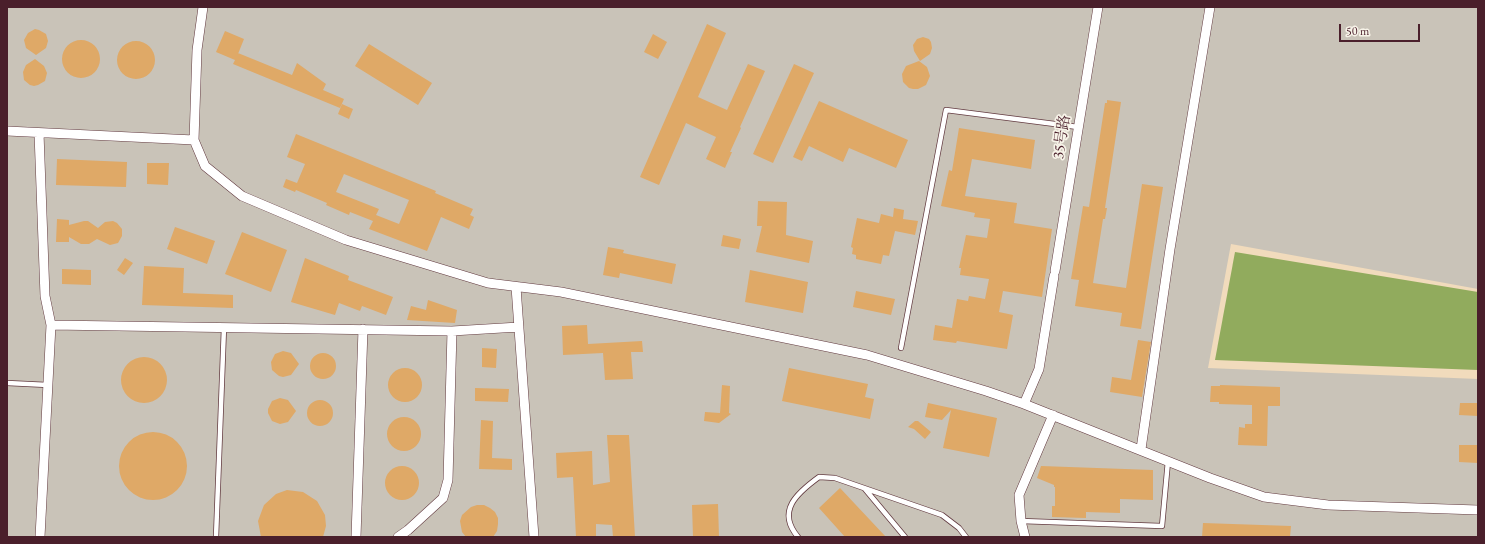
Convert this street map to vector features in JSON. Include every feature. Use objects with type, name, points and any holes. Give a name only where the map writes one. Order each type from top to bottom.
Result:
[{"type":"street","points":[[203,7],[197,50],[194,140],[205,166],[242,196],[346,240],[488,283],[561,292],[867,355],[1024,404],[1210,478],[1264,497],[1328,505],[1478,510]]},
{"type":"street","name":"35号路","points":[[1024,404],[1039,369],[1098,7]]},
{"type":"street","points":[[1141,450],[1170,249],[1210,7]]},
{"type":"street","points":[[7,131],[194,140]]},
{"type":"street","points":[[39,133],[45,296],[51,325],[40,537]]},
{"type":"street","points":[[516,287],[534,537]]},
{"type":"street","points":[[51,325],[452,331],[519,328]]},
{"type":"street","points":[[356,537],[363,329]]},
{"type":"street","points":[[398,537],[408,530],[442,498],[448,480],[452,331]]},
{"type":"street","points":[[1025,537],[1021,521],[1019,495],[1053,415]]},
{"type":"lane","points":[[901,348],[946,110],[1078,128]]},
{"type":"lane","points":[[216,537],[224,327]]},
{"type":"lane","points":[[7,383],[48,385]]},
{"type":"lane","points":[[1021,521],[1162,526],[1168,461]]},
{"type":"lane","points":[[798,537],[791,526],[788,517],[789,507],[799,494],[819,477],[835,478],[942,515],[960,528],[966,537]]},
{"type":"lane","points":[[865,489],[905,537]]},
{"type":"shaded area","points":[[7,7],[1478,7],[1478,289],[1231,244],[1208,368],[1478,379],[1478,537],[7,537]]},
{"type":"green space","points":[[1235,252],[1478,292],[1478,370],[1215,360]]},
{"type":"building","points":[[707,24],[726,33],[698,97],[727,110],[748,64],[765,71],[740,127],[741,128],[730,152],[732,152],[725,168],[706,159],[716,137],[686,123],[659,185],[640,177]]},
{"type":"building","points":[[35,29],[46,34],[48,41],[46,48],[36,55],[26,48],[24,40],[28,33]]},
{"type":"building","points":[[225,31],[244,39],[238,53],[292,75],[297,63],[326,84],[323,90],[344,99],[340,108],[233,64],[235,60],[216,52]]},
{"type":"building","points":[[653,34],[667,42],[658,59],[644,52]]},
{"type":"building","points":[[923,37],[929,39],[932,48],[930,54],[920,61],[914,51],[913,45],[917,39]]},
{"type":"building","points":[[77,40],[85,40],[92,43],[97,48],[100,59],[97,70],[92,75],[85,78],[77,78],[70,75],[65,70],[62,63],[62,55],[65,48],[70,43]]},
{"type":"building","points":[[132,41],[140,41],[147,44],[152,49],[155,60],[152,71],[147,76],[140,79],[132,79],[125,76],[120,71],[117,64],[117,56],[120,49],[125,44]]},
{"type":"building","points":[[369,44],[432,83],[418,105],[355,66]]},
{"type":"building","points":[[35,59],[44,66],[47,73],[45,81],[34,86],[30,85],[24,80],[23,72],[26,65]]},
{"type":"building","points":[[919,61],[927,67],[930,76],[926,85],[918,89],[909,88],[903,82],[902,74],[906,66]]},
{"type":"building","points":[[794,64],[814,73],[773,163],[753,154]]},
{"type":"building","points":[[1107,100],[1121,102],[1105,208],[1107,208],[1105,219],[1103,219],[1093,283],[1126,288],[1142,184],[1163,187],[1141,329],[1120,326],[1122,313],[1075,306],[1079,280],[1071,279],[1083,206],[1089,207],[1105,103],[1107,103]]},
{"type":"building","points":[[819,101],[908,140],[896,168],[849,148],[843,162],[809,146],[802,161],[793,157]]},
{"type":"building","points":[[342,104],[353,109],[349,119],[338,114]]},
{"type":"building","points":[[959,128],[1035,140],[1031,169],[972,159],[965,196],[1017,203],[1014,223],[1052,229],[1042,297],[1003,291],[999,312],[1013,315],[1007,349],[957,341],[956,343],[933,340],[935,325],[952,328],[957,299],[968,301],[969,296],[985,299],[989,279],[960,275],[961,268],[959,268],[966,235],[987,238],[990,219],[974,217],[975,213],[941,206],[949,170],[952,171]]},
{"type":"building","points":[[296,134],[436,191],[435,193],[473,209],[470,215],[474,217],[469,229],[441,217],[427,251],[369,229],[373,221],[350,212],[349,215],[326,205],[327,203],[296,190],[295,192],[283,187],[286,179],[297,183],[305,164],[287,157]],"holes":[[[344,174],[409,200],[399,224],[376,215],[379,209],[336,192]]]},
{"type":"building","points":[[57,159],[127,162],[126,187],[56,185]]},
{"type":"building","points":[[147,163],[169,163],[168,185],[147,184]]},
{"type":"building","points":[[758,201],[787,202],[786,235],[813,241],[809,263],[756,252],[762,226],[757,226]]},
{"type":"building","points":[[894,208],[904,210],[903,219],[918,221],[915,235],[895,231],[889,256],[883,255],[881,264],[856,259],[856,255],[852,254],[853,248],[851,247],[857,218],[879,223],[881,214],[893,217]]},
{"type":"building","points":[[57,219],[69,220],[69,225],[88,221],[98,228],[105,222],[113,221],[122,229],[122,236],[118,243],[110,245],[97,239],[89,244],[81,244],[69,237],[69,242],[56,242]]},
{"type":"building","points":[[175,227],[215,241],[207,264],[167,249]]},
{"type":"building","points":[[242,232],[287,250],[271,292],[225,274]]},
{"type":"building","points":[[723,235],[741,239],[739,249],[721,246]]},
{"type":"building","points":[[608,247],[624,250],[623,253],[676,264],[672,284],[620,273],[619,278],[603,275]]},
{"type":"building","points":[[125,258],[133,263],[124,275],[117,270]]},
{"type":"building","points":[[305,258],[349,276],[348,280],[393,297],[386,315],[362,306],[360,311],[339,303],[335,315],[291,302]]},
{"type":"building","points":[[144,266],[184,268],[183,293],[233,295],[233,308],[142,305]]},
{"type":"building","points":[[62,269],[91,270],[91,285],[62,284]]},
{"type":"building","points":[[750,270],[808,282],[803,313],[745,302]]},
{"type":"building","points":[[856,291],[895,299],[891,315],[853,307]]},
{"type":"building","points":[[428,300],[457,310],[455,323],[407,320],[411,306],[426,310]]},
{"type":"building","points":[[587,325],[588,344],[642,341],[643,352],[631,352],[633,379],[605,380],[603,353],[563,355],[562,326]]},
{"type":"building","points":[[1138,340],[1151,342],[1142,397],[1110,392],[1112,377],[1131,380]]},
{"type":"building","points":[[482,348],[497,349],[496,368],[482,367]]},
{"type":"building","points":[[283,351],[291,353],[299,364],[291,375],[283,377],[279,376],[272,370],[271,362],[275,354]]},
{"type":"building","points":[[323,353],[332,357],[336,366],[332,375],[323,379],[314,375],[310,366],[314,357]]},
{"type":"building","points":[[140,357],[148,357],[157,361],[163,367],[167,380],[163,393],[157,399],[148,403],[140,403],[131,399],[125,393],[121,384],[121,376],[125,367],[131,361]]},
{"type":"building","points":[[402,368],[408,368],[417,373],[421,379],[421,391],[417,397],[408,402],[402,402],[393,397],[388,388],[388,382],[393,373]]},
{"type":"building","points":[[789,368],[868,384],[865,397],[874,399],[870,419],[782,401]]},
{"type":"building","points":[[722,385],[730,386],[729,413],[731,414],[719,423],[704,421],[705,412],[720,413]]},
{"type":"building","points":[[1211,386],[1280,387],[1280,406],[1268,406],[1267,446],[1238,445],[1239,427],[1245,428],[1245,424],[1252,424],[1252,405],[1219,404],[1219,402],[1210,402]]},
{"type":"building","points":[[475,388],[509,389],[508,402],[475,401]]},
{"type":"building","points":[[280,398],[288,400],[296,411],[288,422],[280,424],[272,421],[268,413],[268,409],[272,401]]},
{"type":"building","points":[[320,400],[329,404],[333,413],[329,422],[320,426],[311,422],[307,413],[311,404]]},
{"type":"building","points":[[928,403],[997,418],[989,457],[943,448],[951,410],[942,420],[925,417]]},
{"type":"building","points":[[1460,403],[1478,403],[1478,416],[1459,415]]},
{"type":"building","points":[[401,417],[407,417],[416,422],[420,428],[420,440],[416,446],[407,451],[401,451],[392,446],[387,437],[387,431],[392,422]]},
{"type":"building","points":[[481,420],[493,421],[492,458],[512,459],[512,470],[479,469]]},
{"type":"building","points":[[915,421],[918,421],[931,432],[925,439],[914,429],[908,427]]},
{"type":"building","points":[[153,432],[166,435],[177,442],[184,453],[187,466],[184,479],[177,490],[166,497],[153,500],[140,497],[129,490],[122,479],[119,466],[122,453],[129,442],[140,435]]},
{"type":"building","points":[[607,435],[629,435],[635,537],[613,537],[612,525],[596,524],[596,537],[576,537],[573,477],[557,478],[556,453],[592,451],[593,485],[610,482]]},
{"type":"building","points":[[1459,445],[1478,445],[1478,463],[1459,462]]},
{"type":"building","points":[[399,466],[405,466],[414,471],[418,477],[418,489],[414,495],[405,500],[399,500],[390,495],[385,486],[385,480],[390,471]]},
{"type":"building","points":[[1041,466],[1153,470],[1153,500],[1120,499],[1120,513],[1086,512],[1086,518],[1052,517],[1052,506],[1055,506],[1055,487],[1054,485],[1037,478]]},
{"type":"building","points":[[840,488],[886,537],[845,537],[819,508]]},
{"type":"building","points":[[287,490],[303,492],[317,501],[325,515],[326,526],[323,537],[261,537],[258,521],[264,505],[276,494]]},
{"type":"building","points":[[718,504],[719,537],[693,537],[692,505]]},
{"type":"building","points":[[484,505],[490,508],[495,512],[498,518],[497,531],[493,537],[466,537],[462,532],[460,521],[462,515],[471,507]]},
{"type":"building","points":[[1203,523],[1291,526],[1290,537],[1202,537]]}]
